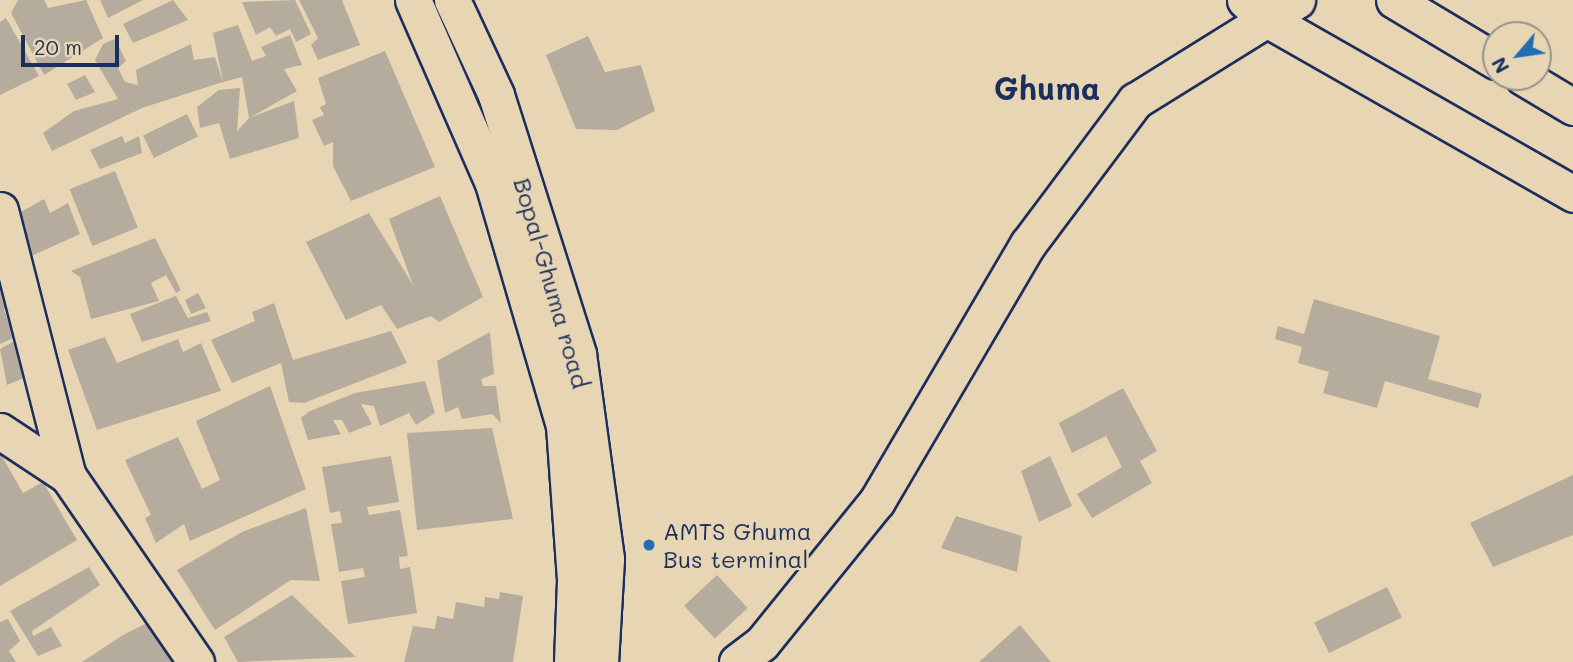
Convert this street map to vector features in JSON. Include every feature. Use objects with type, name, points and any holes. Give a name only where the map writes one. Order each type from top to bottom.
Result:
[{"type":"street","points":[[413,0],[493,183],[577,424],[572,662]]},
{"type":"street","name":"Bopal-Ghuma road","points":[[453,0],[496,95],[578,354],[577,424],[606,559],[600,662]]},
{"type":"street","points":[[737,662],[779,625],[877,500],[1028,244],[1135,101],[1255,9],[1297,0]]},
{"type":"street","points":[[1394,0],[1482,53]]},
{"type":"street","points":[[1255,9],[1573,194]]},
{"type":"street","points":[[1546,91],[1573,107]]},
{"type":"street","points":[[0,210],[68,476],[196,662]]},
{"type":"street","points":[[0,431],[68,476]]},
{"type":"building","points":[[18,0],[44,0],[48,8],[86,0],[103,38],[44,75],[11,13]]},
{"type":"building","points":[[100,0],[143,0],[108,18]]},
{"type":"building","points":[[173,0],[188,20],[133,43],[123,24]]},
{"type":"building","points":[[295,0],[311,34],[296,42],[290,29],[276,36],[270,27],[256,35],[242,2]]},
{"type":"building","points":[[299,0],[342,0],[360,45],[318,60],[311,45],[318,38]]},
{"type":"building","points":[[6,18],[39,76],[0,95],[0,22]]},
{"type":"building","points":[[238,25],[252,61],[266,56],[261,47],[290,35],[302,65],[284,69],[297,91],[249,118],[242,77],[223,82],[213,33]]},
{"type":"building","points":[[588,36],[605,72],[641,65],[655,111],[617,130],[576,129],[546,55]]},
{"type":"building","points":[[115,39],[126,61],[118,68],[125,82],[138,85],[136,70],[191,44],[194,60],[215,57],[223,82],[142,108],[52,151],[43,133],[74,111],[118,99],[95,60],[103,44]]},
{"type":"building","points":[[385,51],[435,167],[351,201],[333,166],[333,142],[324,146],[312,120],[324,115],[320,107],[326,104],[318,78]]},
{"type":"building","points":[[85,75],[95,92],[76,100],[67,84]]},
{"type":"building","points":[[240,88],[237,131],[249,118],[294,101],[299,138],[230,159],[219,123],[200,128],[197,107],[219,90]]},
{"type":"building","points":[[187,114],[198,136],[154,158],[143,135]]},
{"type":"building","points":[[122,136],[125,143],[139,136],[142,153],[100,169],[90,150]]},
{"type":"building","points":[[115,171],[138,228],[92,246],[70,189]]},
{"type":"building","points":[[440,196],[483,297],[439,322],[431,316],[397,329],[381,305],[346,320],[306,242],[369,213],[413,285],[389,219]]},
{"type":"building","points":[[44,199],[50,213],[68,203],[80,234],[27,258],[12,217]]},
{"type":"building","points":[[155,238],[181,290],[176,293],[166,275],[151,283],[159,301],[91,319],[80,277],[71,271]]},
{"type":"building","points":[[0,276],[12,306],[4,310],[16,337],[0,344]]},
{"type":"building","points":[[198,293],[206,308],[191,314],[185,300]]},
{"type":"building","points":[[176,296],[188,318],[207,312],[211,321],[142,342],[130,314]]},
{"type":"building","points":[[1314,299],[1440,336],[1428,379],[1482,394],[1478,408],[1385,381],[1377,408],[1323,393],[1329,372],[1298,363],[1302,347],[1275,339],[1278,326],[1304,334]]},
{"type":"building","points":[[274,303],[293,360],[391,331],[407,363],[304,403],[289,402],[281,363],[232,383],[211,340],[255,321],[252,312]]},
{"type":"building","points":[[490,332],[494,374],[481,379],[483,386],[496,386],[501,423],[492,414],[462,419],[458,407],[445,413],[437,361]]},
{"type":"building","points":[[22,337],[31,375],[7,385],[0,349]]},
{"type":"building","points":[[105,337],[117,363],[178,339],[183,352],[201,343],[221,391],[97,430],[68,350]]},
{"type":"building","points":[[425,381],[435,413],[416,425],[409,413],[380,426],[374,406],[361,404],[372,424],[349,433],[342,420],[333,420],[341,434],[308,440],[301,418],[310,411],[355,393]]},
{"type":"building","points":[[270,386],[306,489],[190,541],[184,524],[156,543],[145,518],[151,515],[125,460],[178,437],[202,489],[220,480],[196,421]]},
{"type":"building","points":[[1123,388],[1157,451],[1140,461],[1152,483],[1092,518],[1077,494],[1122,467],[1106,436],[1072,453],[1059,423]]},
{"type":"building","points":[[492,428],[513,519],[417,530],[407,433]]},
{"type":"building","points":[[0,453],[23,493],[43,482],[77,540],[0,586]]},
{"type":"building","points":[[391,456],[399,502],[367,507],[369,515],[400,510],[408,556],[399,557],[400,569],[410,567],[417,613],[348,624],[341,581],[365,577],[363,568],[339,572],[331,524],[342,523],[340,511],[330,513],[322,467]]},
{"type":"building","points":[[1050,456],[1072,506],[1039,522],[1021,471]]},
{"type":"building","points":[[1573,475],[1573,535],[1493,567],[1470,523]]},
{"type":"building","points":[[306,508],[320,581],[291,580],[215,630],[177,570],[242,532]]},
{"type":"building","points":[[956,516],[1022,536],[1017,572],[941,548]]},
{"type":"building","points":[[89,567],[100,585],[32,631],[33,636],[51,627],[62,646],[38,656],[10,611]]},
{"type":"building","points":[[717,575],[748,608],[715,639],[684,606]]},
{"type":"building","points":[[1387,587],[1402,618],[1329,653],[1314,623]]},
{"type":"building","points":[[500,592],[523,596],[513,662],[404,662],[413,626],[435,629],[437,616],[453,619],[456,602],[484,607],[485,597],[499,599]]},
{"type":"building","points":[[292,595],[356,657],[238,662],[224,637]]},
{"type":"building","points":[[8,619],[20,641],[9,651],[16,662],[0,662],[0,622]]},
{"type":"building","points":[[149,622],[180,662],[82,662],[123,635]]},
{"type":"building","points":[[1020,625],[1051,662],[979,662]]},
{"type":"place","name":"AMTS Ghuma Bus terminal","points":[[649,545]]},
{"type":"district","name":"Ghuma","points":[[1047,87]]}]
